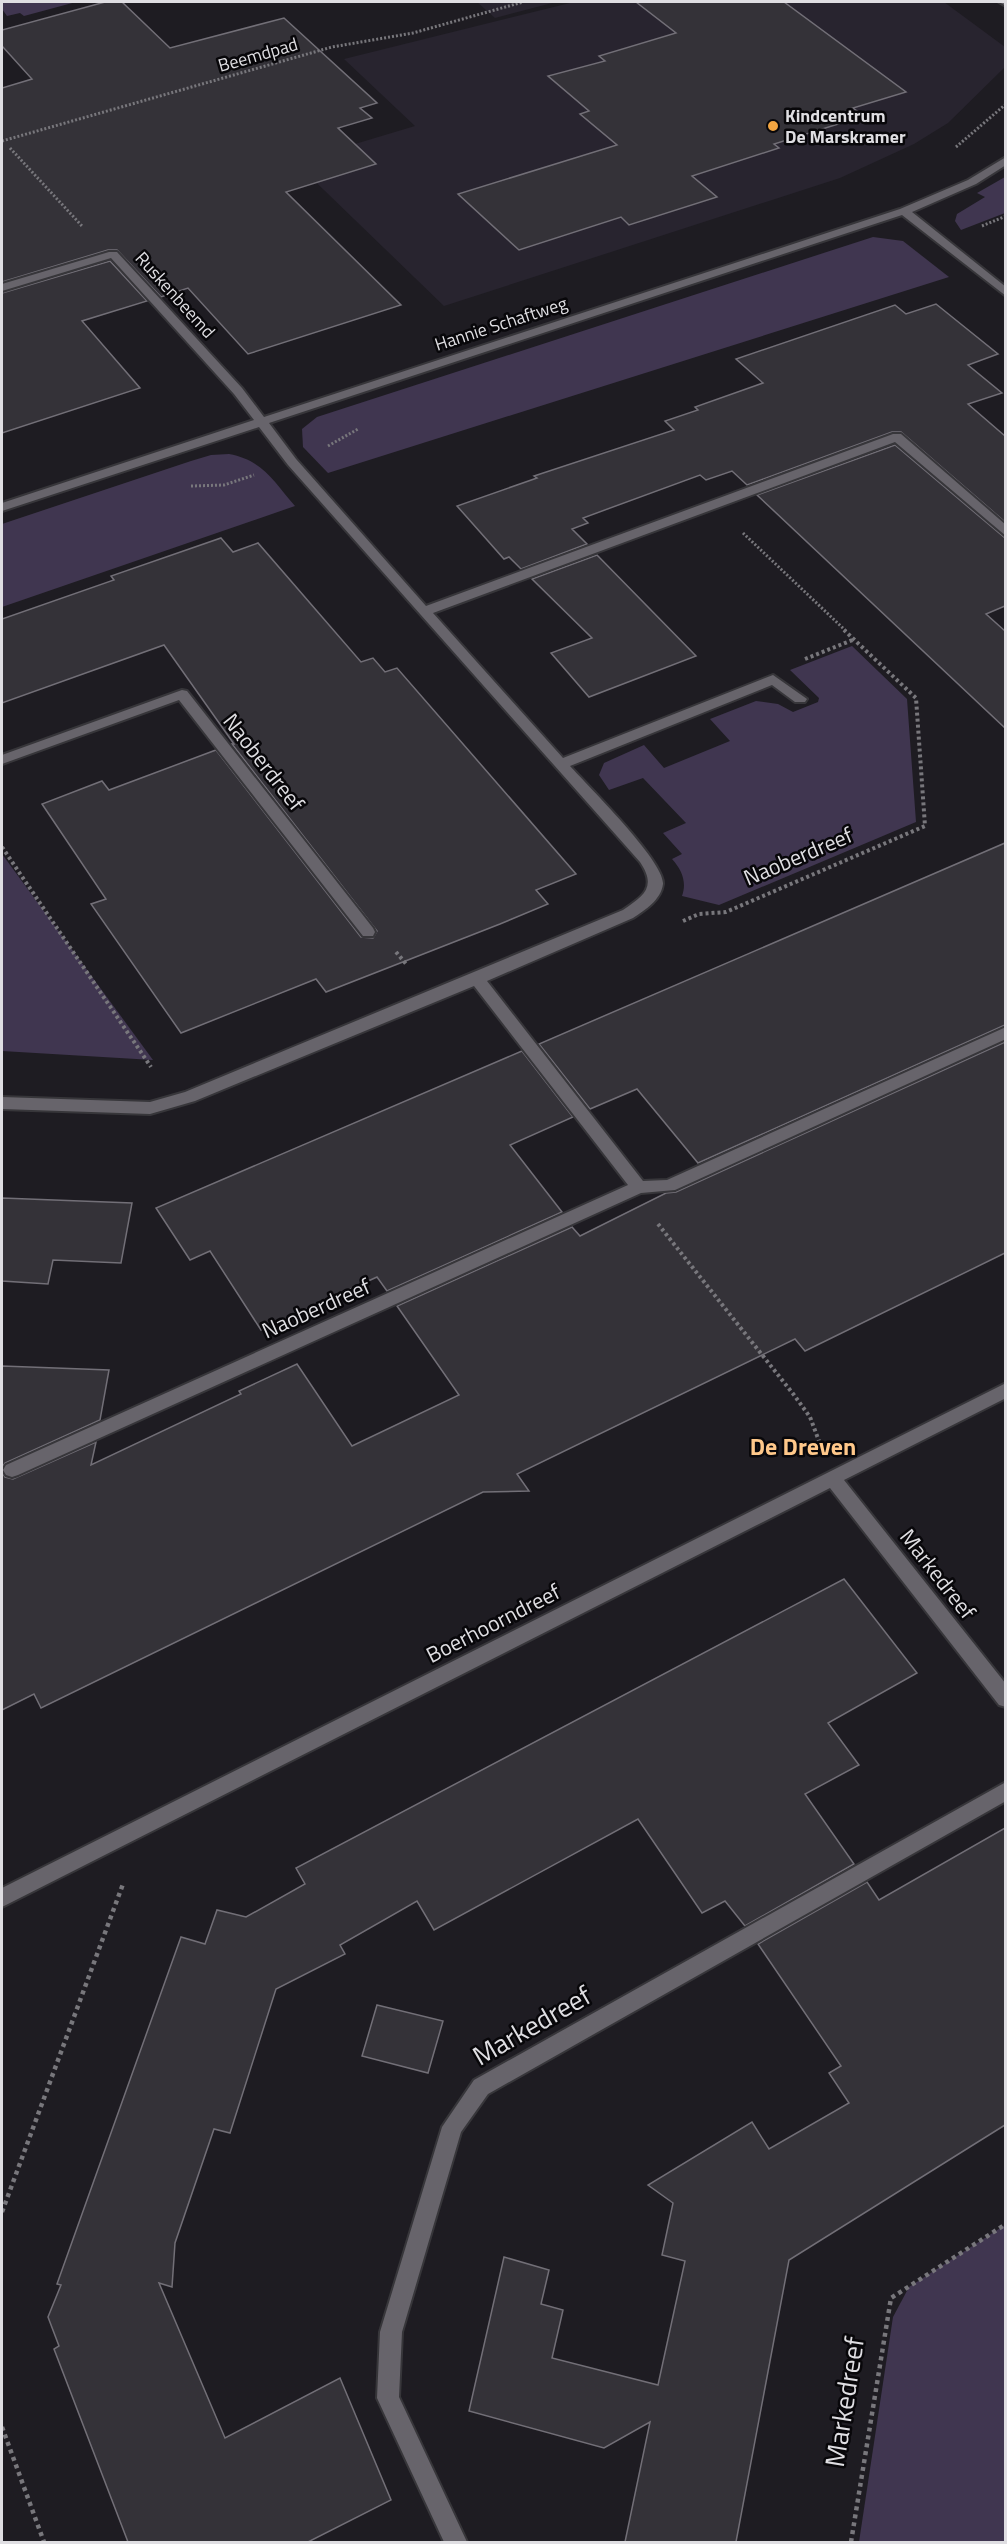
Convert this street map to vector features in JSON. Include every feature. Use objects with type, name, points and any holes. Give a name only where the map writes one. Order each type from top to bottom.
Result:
[{"type":"street","name":"Hannie Schaftweg","points":[[2,507],[904,211],[972,182],[1005,160]]},
{"type":"street","points":[[904,211],[1005,293]]},
{"type":"street","name":"Ruskenbeemd","points":[[2,288],[113,254],[238,391],[261,422]]},
{"type":"street","points":[[2,1103],[150,1108],[174,1101],[435,997],[628,914],[647,901],[657,885],[655,870],[292,462],[261,422]]},
{"type":"street","points":[[424,612],[897,437],[1005,532]]},
{"type":"street","points":[[561,764],[772,679],[800,699]]},
{"type":"street","name":"Naoberdreef","points":[[2,760],[182,694],[368,933]]},
{"type":"street","points":[[477,979],[639,1187]]},
{"type":"street","name":"Naoberdreef","points":[[12,1470],[639,1187],[669,1186],[1005,1032]]},
{"type":"street","name":"Boerhoorndreef","points":[[2,1898],[1005,1390]]},
{"type":"street","name":"Markedreef","points":[[833,1479],[1005,1699]]},
{"type":"street","name":"Markedreef","points":[[456,2542],[388,2398],[391,2332],[452,2127],[481,2087],[1005,1791]]},
{"type":"path","name":"Beemdpad","points":[[2,141],[332,47],[413,33],[523,2]]},
{"type":"path","points":[[10,148],[81,225],[113,254]]},
{"type":"path","points":[[982,226],[1005,216]]},
{"type":"path","name":"Naoberdreef","points":[[677,923],[699,914],[726,912],[924,826],[916,698],[713,505]]},
{"type":"path","points":[[772,679],[787,666],[855,639]]},
{"type":"path","points":[[2,847],[174,1101]]},
{"type":"path","points":[[368,933],[377,930],[435,997]]},
{"type":"path","points":[[639,1187],[650,1214],[810,1417],[833,1479]]},
{"type":"path","points":[[2,2212],[144,1827]]},
{"type":"path","name":"Markedreef","points":[[850,2542],[891,2298],[1005,2224]]},
{"type":"path","points":[[2,2427],[44,2542]]},
{"type":"shaded area","points":[[2,2],[76,2],[24,16],[20,13],[7,16],[2,9]]},
{"type":"shaded area","points":[[477,2],[556,2],[495,18]]},
{"type":"shaded area","points":[[574,2],[944,2],[1005,47],[1005,67],[948,123],[914,144],[840,178],[444,306],[295,162],[415,126],[344,59]]},
{"type":"shaded area","points":[[1005,177],[1005,213],[961,230],[955,221],[957,214],[985,197],[977,193]]},
{"type":"shaded area","points":[[873,237],[903,241],[949,277],[328,473],[303,447],[302,429],[317,417]]},
{"type":"shaded area","points":[[229,454],[251,461],[267,473],[295,506],[2,607],[2,524],[191,461],[211,455]]},
{"type":"shaded area","points":[[852,646],[907,699],[916,822],[719,905],[682,896],[683,876],[672,859],[682,854],[663,833],[686,823],[643,778],[609,790],[599,775],[604,763],[644,745],[664,768],[730,741],[710,719],[756,701],[778,704],[793,712],[818,702],[819,698],[790,670]]},
{"type":"shaded area","points":[[2,854],[153,1060],[2,1051]]},
{"type":"shaded area","points":[[1005,2225],[1005,2542],[859,2542],[893,2317],[909,2287]]},
{"type":"building","points":[[105,2],[122,2],[170,48],[284,18],[377,103],[360,108],[372,118],[338,128],[376,164],[286,192],[401,305],[248,354],[188,288],[161,297],[117,250],[108,250],[2,282],[2,88],[32,79],[2,46],[2,30]]},
{"type":"building","name":"Kindcentrum De Marskramer","points":[[636,2],[784,2],[906,92],[853,108],[864,116],[774,144],[779,148],[692,176],[717,197],[629,225],[621,217],[519,250],[458,194],[617,145],[580,114],[589,111],[548,76],[605,61],[599,56],[676,33]]},
{"type":"building","points":[[110,261],[147,301],[82,321],[140,388],[2,433],[2,293]]},
{"type":"building","points":[[936,304],[998,354],[968,365],[1002,393],[968,404],[1005,436],[1005,522],[901,432],[892,432],[747,485],[732,471],[706,480],[700,475],[583,518],[588,523],[572,529],[587,544],[521,569],[509,557],[504,559],[457,506],[537,478],[534,476],[674,430],[665,421],[698,410],[695,407],[763,383],[736,359],[895,305],[906,314]]},
{"type":"building","points":[[895,445],[1005,538],[1005,606],[986,614],[1005,631],[1005,728],[757,495]]},
{"type":"building","points":[[221,538],[233,552],[258,543],[361,662],[373,658],[385,672],[397,668],[576,874],[536,890],[548,904],[500,924],[326,992],[316,979],[181,1033],[91,904],[106,899],[42,804],[102,781],[109,790],[216,750],[361,937],[373,938],[377,931],[232,744],[234,744],[164,645],[2,703],[2,619],[114,580],[111,576]]},
{"type":"building","points":[[597,555],[696,656],[589,697],[551,653],[592,638],[532,579]]},
{"type":"building","points":[[1005,843],[1005,1025],[698,1163],[637,1089],[590,1109],[539,1044]]},
{"type":"building","points":[[1005,1042],[1005,1253],[805,1351],[795,1339],[517,1474],[529,1491],[483,1492],[41,1708],[34,1694],[2,1710],[2,1472],[5,1477],[13,1479],[96,1442],[91,1465],[241,1394],[239,1391],[297,1364],[352,1446],[459,1395],[397,1306],[572,1227],[580,1236],[666,1193],[676,1192]]},
{"type":"building","points":[[522,1051],[573,1117],[510,1145],[562,1212],[387,1291],[377,1277],[261,1330],[210,1251],[190,1260],[156,1208]]},
{"type":"building","points":[[2,1198],[132,1203],[121,1263],[53,1260],[48,1284],[2,1281]]},
{"type":"building","points":[[2,1366],[109,1370],[100,1420],[5,1463],[2,1468]]},
{"type":"building","points":[[844,1579],[917,1673],[828,1723],[859,1765],[805,1794],[854,1864],[745,1926],[725,1901],[702,1913],[638,1819],[434,1930],[417,1901],[340,1945],[345,1954],[276,1989],[230,2133],[214,2129],[175,2243],[172,2287],[159,2283],[225,2438],[340,2378],[391,2500],[308,2542],[128,2542],[54,2349],[59,2346],[48,2317],[61,2285],[57,2284],[181,1937],[205,1944],[217,1910],[246,1917],[305,1884],[296,1868]]},
{"type":"building","points":[[1005,1828],[1005,2125],[789,2260],[736,2542],[625,2542],[650,2422],[604,2448],[469,2411],[504,2257],[549,2270],[541,2304],[563,2310],[552,2358],[658,2385],[685,2261],[662,2255],[673,2203],[648,2185],[752,2122],[769,2149],[849,2103],[829,2073],[841,2066],[758,1944],[867,1882],[879,1900]]},
{"type":"building","points":[[377,2005],[443,2021],[428,2073],[362,2056]]},
{"type":"place","name":"Kindcentrum De Marskramer","points":[[773,126]]},
{"type":"district","name":"De Dreven","points":[[803,1447]]}]
